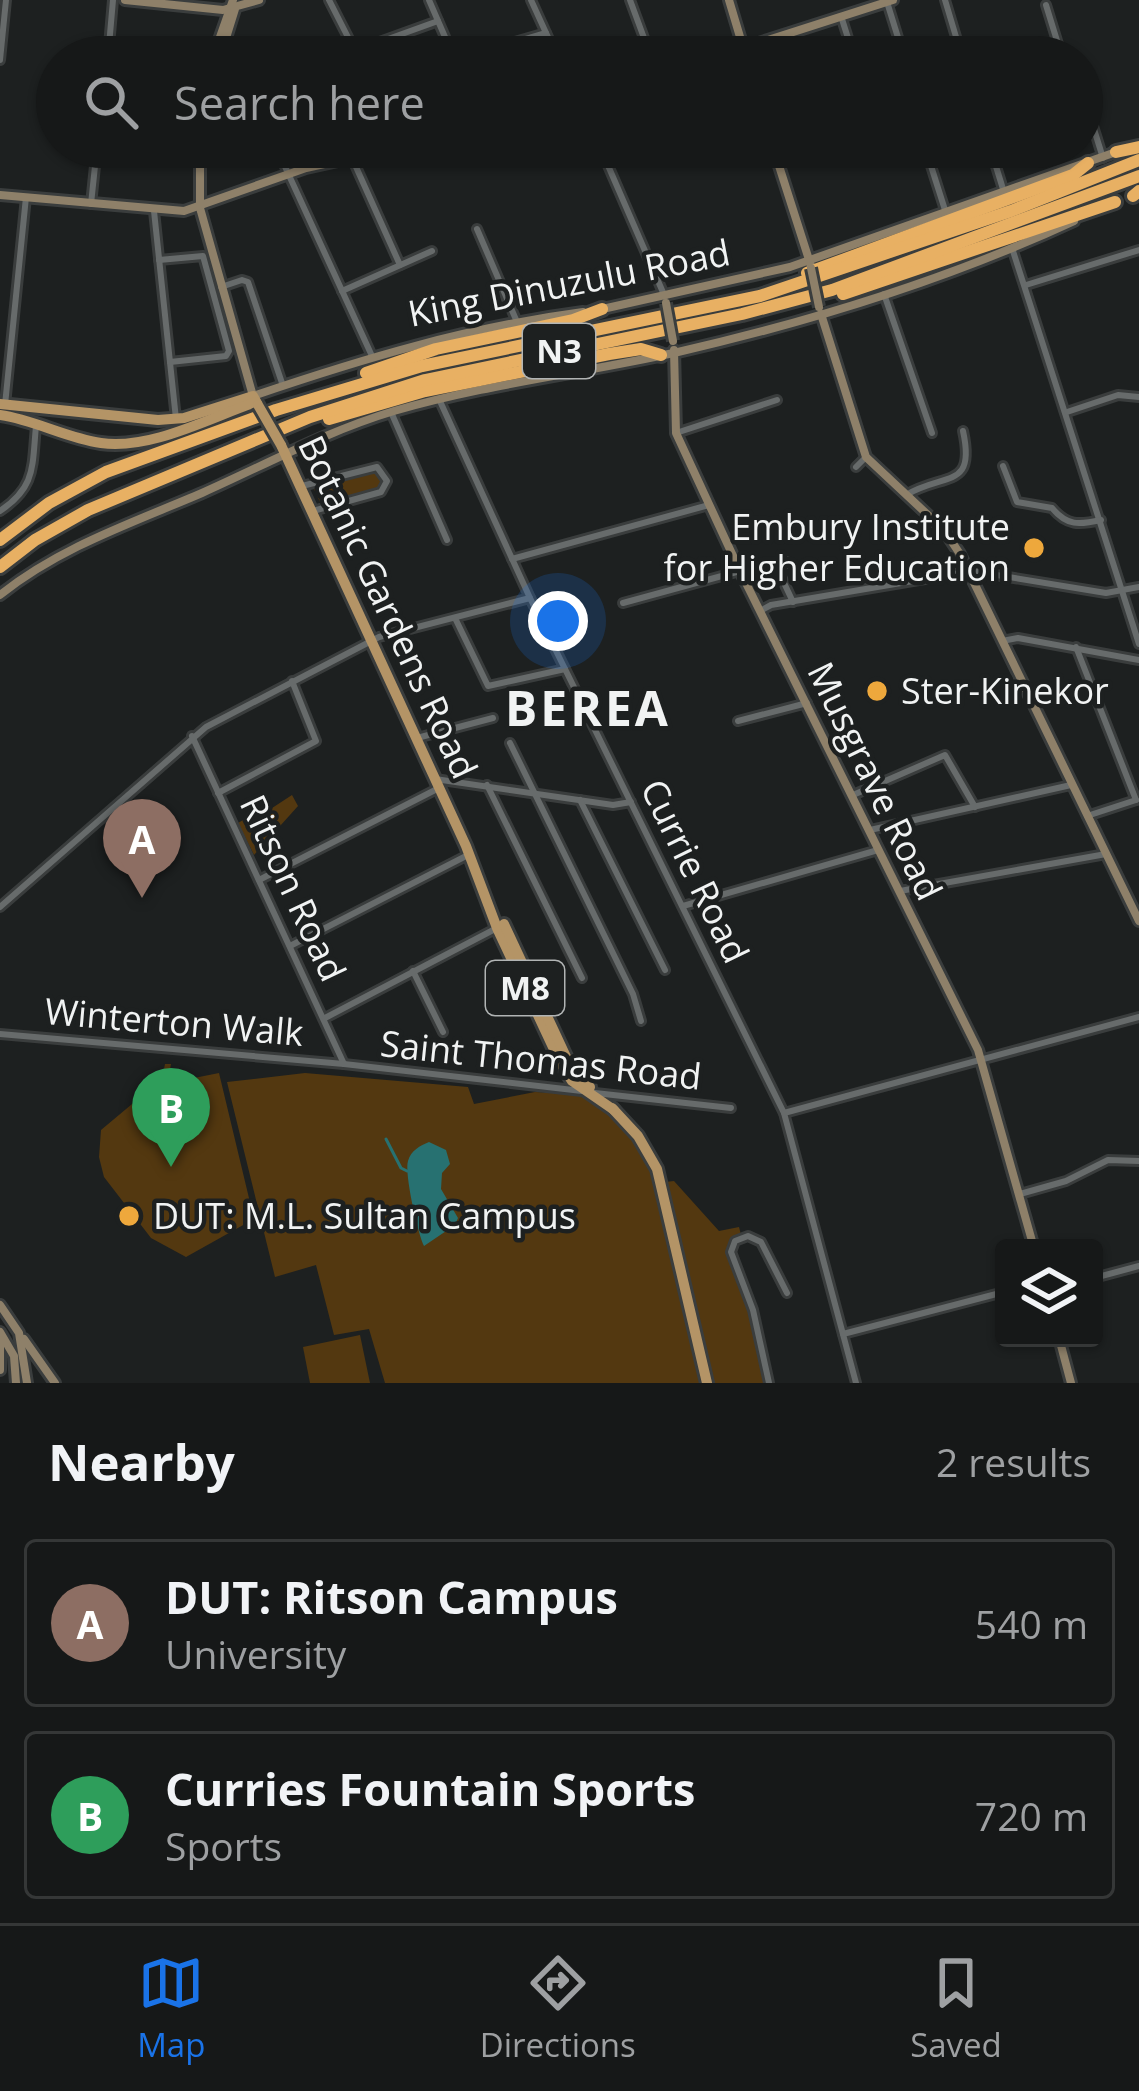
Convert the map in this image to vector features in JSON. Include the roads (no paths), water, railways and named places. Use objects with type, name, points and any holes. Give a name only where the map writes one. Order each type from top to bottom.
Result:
[{"type":"highway","points":[[1109,155],[1139,144]]},
{"type":"highway","name":"N3","points":[[0,540],[49,502],[106,472],[276,410],[422,366],[721,303],[844,270],[1139,160]]},
{"type":"highway","points":[[721,303],[1082,168]]},
{"type":"highway","name":"N3","points":[[0,571],[13,556],[88,510],[290,425],[425,380],[742,314],[832,290],[1139,176]]},
{"type":"highway","points":[[742,314],[875,285],[1115,202]]},
{"type":"highway","points":[[276,410],[301,396],[436,349],[573,320],[602,309]]},
{"type":"highway","points":[[290,425],[317,422],[425,391],[608,354],[641,349],[668,354]]},
{"type":"main road","points":[[129,0],[233,5],[254,1]]},
{"type":"main road","points":[[729,0],[740,36]]},
{"type":"main road","points":[[788,36],[890,1]]},
{"type":"main road","points":[[224,36],[233,5]]},
{"type":"main road","name":"King Dinuzulu Road","points":[[1103,157],[1109,155]]},
{"type":"main road","name":"M8","points":[[200,168],[200,208],[256,401]]},
{"type":"main road","points":[[0,195],[154,211],[200,208],[313,168]]},
{"type":"main road","points":[[780,168],[866,458],[947,533],[1139,921]]},
{"type":"main road","name":"King Dinuzulu Road","points":[[2,408],[85,440],[117,444],[164,434],[284,386],[450,334],[666,300],[810,265],[945,210],[1072,168]]},
{"type":"main road","points":[[0,595],[72,548],[284,449],[439,399],[668,354],[884,294],[1012,248],[1137,193]]},
{"type":"main road","name":"Musgrave Road","points":[[666,300],[673,340],[668,354],[676,433],[982,1058],[1032,1239]]},
{"type":"main road","name":"King Dinuzulu Road","points":[[2,408],[176,419],[256,401]]},
{"type":"main road","name":"Botanic Gardens Road","points":[[256,401],[302,486],[568,1060],[599,1096]]},
{"type":"main road","name":"Botanic Gardens Road","points":[[469,851],[497,928],[569,1085]]},
{"type":"main road","name":"M8","points":[[569,1085],[599,1096],[638,1136],[658,1169],[707,1383]]},
{"type":"main road","points":[[0,1305],[55,1383]]},
{"type":"main road","points":[[19,1333],[26,1383]]},
{"type":"main road","points":[[0,1336],[0,1370]]},
{"type":"main road","points":[[0,1336],[14,1356],[16,1383]]},
{"type":"main road","points":[[1061,1347],[1071,1383]]},
{"type":"street","points":[[0,61],[6,0]]},
{"type":"street","points":[[110,36],[113,0]]},
{"type":"street","points":[[329,0],[347,36]]},
{"type":"street","points":[[429,0],[445,36]]},
{"type":"street","points":[[531,0],[547,36]]},
{"type":"street","points":[[630,0],[643,36]]},
{"type":"street","points":[[945,0],[956,36]]},
{"type":"street","points":[[890,1],[899,36]]},
{"type":"street","points":[[1046,5],[1055,36]]},
{"type":"street","points":[[841,16],[847,36]]},
{"type":"street","points":[[396,36],[438,21]]},
{"type":"street","points":[[536,36],[546,33]]},
{"type":"street","points":[[1103,141],[1109,155]]},
{"type":"street","points":[[91,204],[95,168]]},
{"type":"street","points":[[286,168],[372,356]]},
{"type":"street","points":[[356,168],[400,265]]},
{"type":"street","points":[[609,168],[666,300]]},
{"type":"street","points":[[932,168],[945,210]]},
{"type":"street","points":[[996,168],[1003,189]]},
{"type":"street","points":[[2,408],[26,197]]},
{"type":"street","points":[[154,211],[176,419]]},
{"type":"street","points":[[477,229],[518,322]]},
{"type":"street","points":[[1012,248],[1139,644]]},
{"type":"street","points":[[1026,285],[1139,250]]},
{"type":"street","points":[[341,291],[432,251]]},
{"type":"street","points":[[159,260],[202,256],[229,351],[226,356],[170,362]]},
{"type":"street","points":[[221,287],[242,280],[248,283],[284,386]]},
{"type":"street","points":[[884,294],[932,433]]},
{"type":"street","points":[[1067,412],[1118,395],[1139,397]]},
{"type":"street","name":"Currie Road","points":[[439,399],[530,598],[784,1113],[856,1383]]},
{"type":"street","points":[[676,433],[776,400]]},
{"type":"street","points":[[391,412],[448,539]]},
{"type":"street","points":[[0,511],[29,484],[37,421]]},
{"type":"street","points":[[906,495],[962,472],[969,460],[963,431]]},
{"type":"street","points":[[856,466],[866,458]]},
{"type":"street","points":[[1003,466],[1015,501],[1052,508],[1064,521],[1101,520]]},
{"type":"street","points":[[302,486],[372,467],[383,472],[388,485],[381,492],[313,511]]},
{"type":"street","points":[[512,559],[709,505]]},
{"type":"street","points":[[788,562],[777,568],[793,602]]},
{"type":"street","points":[[623,603],[740,571]]},
{"type":"street","points":[[760,611],[968,571],[1106,593],[1139,587]]},
{"type":"street","points":[[0,907],[192,736],[372,640],[530,598]]},
{"type":"street","points":[[455,618],[487,686],[565,669]]},
{"type":"street","points":[[1002,641],[1015,638],[1139,660]]},
{"type":"street","points":[[1076,647],[1138,800],[1087,816]]},
{"type":"street","points":[[218,793],[312,744],[316,735],[292,681]]},
{"type":"street","points":[[738,721],[806,703]]},
{"type":"street","points":[[417,738],[493,718]]},
{"type":"street","name":"Ritson Road","points":[[192,736],[344,1064]]},
{"type":"street","points":[[510,743],[632,992],[641,1021]]},
{"type":"street","points":[[853,795],[945,755],[975,807]]},
{"type":"street","points":[[259,880],[437,783],[488,785],[618,805],[631,802]]},
{"type":"street","points":[[488,785],[582,978]]},
{"type":"street","points":[[870,830],[1072,785]]},
{"type":"street","points":[[580,800],[665,970]]},
{"type":"street","points":[[683,907],[878,850]]},
{"type":"street","points":[[290,946],[469,851]]},
{"type":"street","points":[[900,891],[1106,854]]},
{"type":"street","points":[[324,1018],[497,928]]},
{"type":"street","points":[[413,971],[442,1032]]},
{"type":"street","points":[[784,1113],[1139,1017]]},
{"type":"street","name":"Winterton Walk","points":[[0,1034],[344,1064]]},
{"type":"street","name":"Saint Thomas Road","points":[[344,1064],[569,1085]]},
{"type":"street","name":"Saint Thomas Road","points":[[599,1096],[731,1108]]},
{"type":"street","points":[[1020,1194],[1066,1181],[1108,1160],[1139,1161]]},
{"type":"street","points":[[769,1383],[754,1310],[731,1252],[735,1240],[748,1235],[761,1242],[787,1292]]},
{"type":"street","points":[[1103,1276],[1139,1266]]},
{"type":"street","points":[[843,1334],[995,1294]]},
{"type":"water","points":[[429,1142],[446,1150],[450,1164],[442,1173],[441,1189],[458,1218],[424,1246],[407,1168],[414,1151]]},
{"type":"waterway","points":[[386,1139],[407,1171]]},
{"type":"place","name":"Embury Institute for Higher Education","points":[[1034,548]]},
{"type":"place","name":"Ster-Kinekor","points":[[877,691]]},
{"type":"place","name":"DUT: Ritson Campus","points":[[142,898]]},
{"type":"place","name":"Curries Fountain Sports","points":[[171,1167]]},
{"type":"place","name":"DUT: M.L. Sultan Campus","points":[[129,1216]]},
{"type":"district","name":"BEREA","points":[[588,709]]}]
